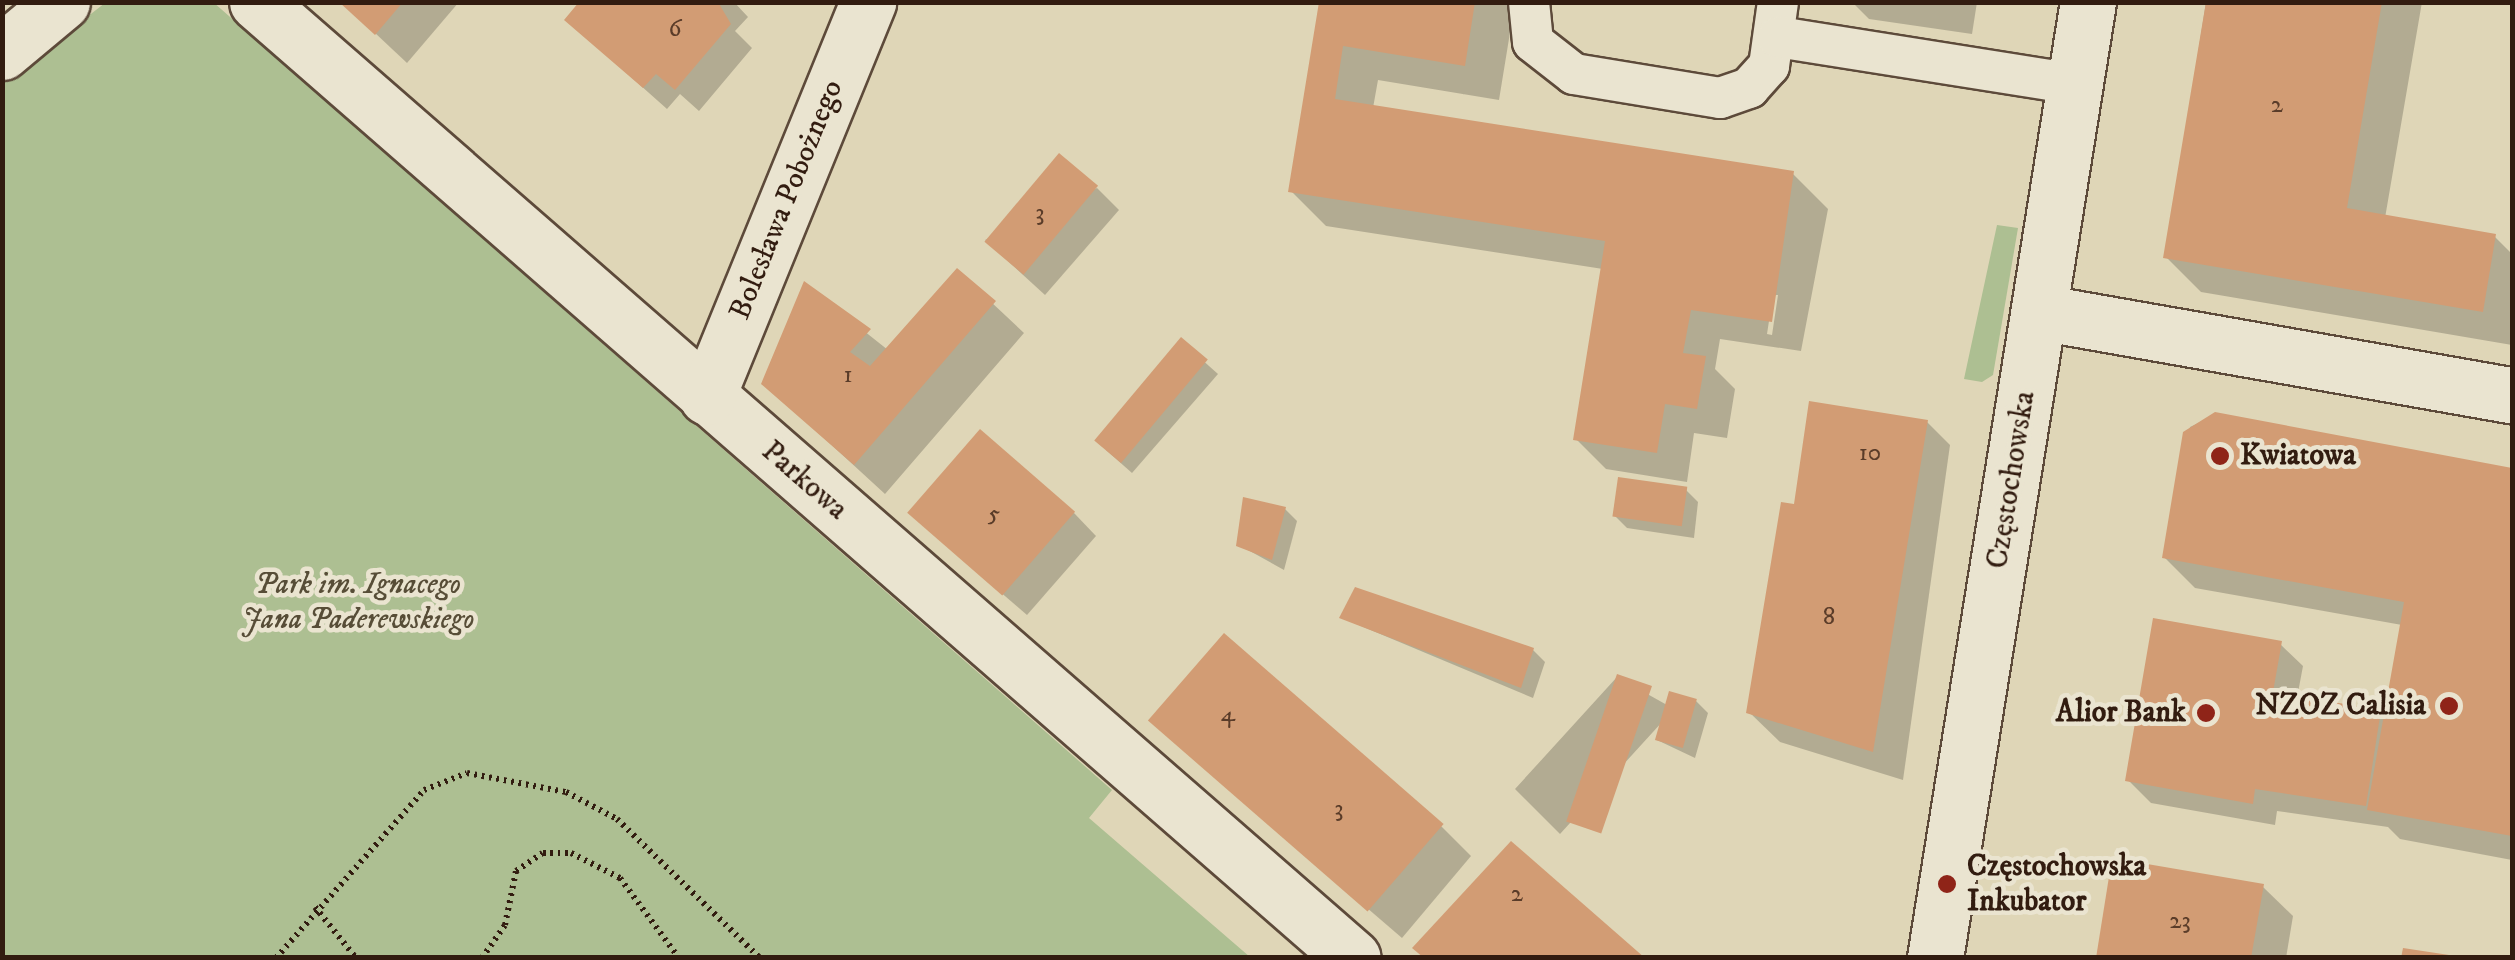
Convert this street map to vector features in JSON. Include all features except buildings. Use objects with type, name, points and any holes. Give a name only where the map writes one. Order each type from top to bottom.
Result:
[{"type":"street","points":[[2,52],[62,2]]},
{"type":"street","name":"Parkowa","points":[[257,2],[1352,958]]},
{"type":"street","name":"Bolesława Pobożnego","points":[[707,397],[868,2]]},
{"type":"street","name":"Częstochowska","points":[[1935,958],[2088,2]]},
{"type":"street","points":[[2039,312],[2512,395]]},
{"type":"lane","points":[[1529,2],[1533,42],[1574,74],[1720,98],[1749,88],[1778,20],[2075,84]]},
{"type":"path","points":[[276,958],[315,908],[424,790],[467,773],[517,777],[617,819],[760,958]]},
{"type":"path","points":[[482,958],[506,925],[516,871],[543,853],[572,853],[620,878],[678,958]]},
{"type":"path","points":[[315,908],[356,958]]},
{"type":"green space","name":"Park im. Ignacego Jana Paderewskiego","points":[[213,2],[1112,790],[1089,818],[1250,957],[3,958],[3,82],[105,3]]},
{"type":"green space","points":[[1997,225],[2018,228],[1993,375],[1982,382],[1964,379]]},
{"type":"place","name":"Kwiatowa","points":[[2220,456]]},
{"type":"place","name":"NZOZ Calisia","points":[[2449,706]]},
{"type":"place","name":"Alior Bank","points":[[2206,713]]},
{"type":"place","name":"Częstochowska Inkubator","points":[[1947,884]]}]
